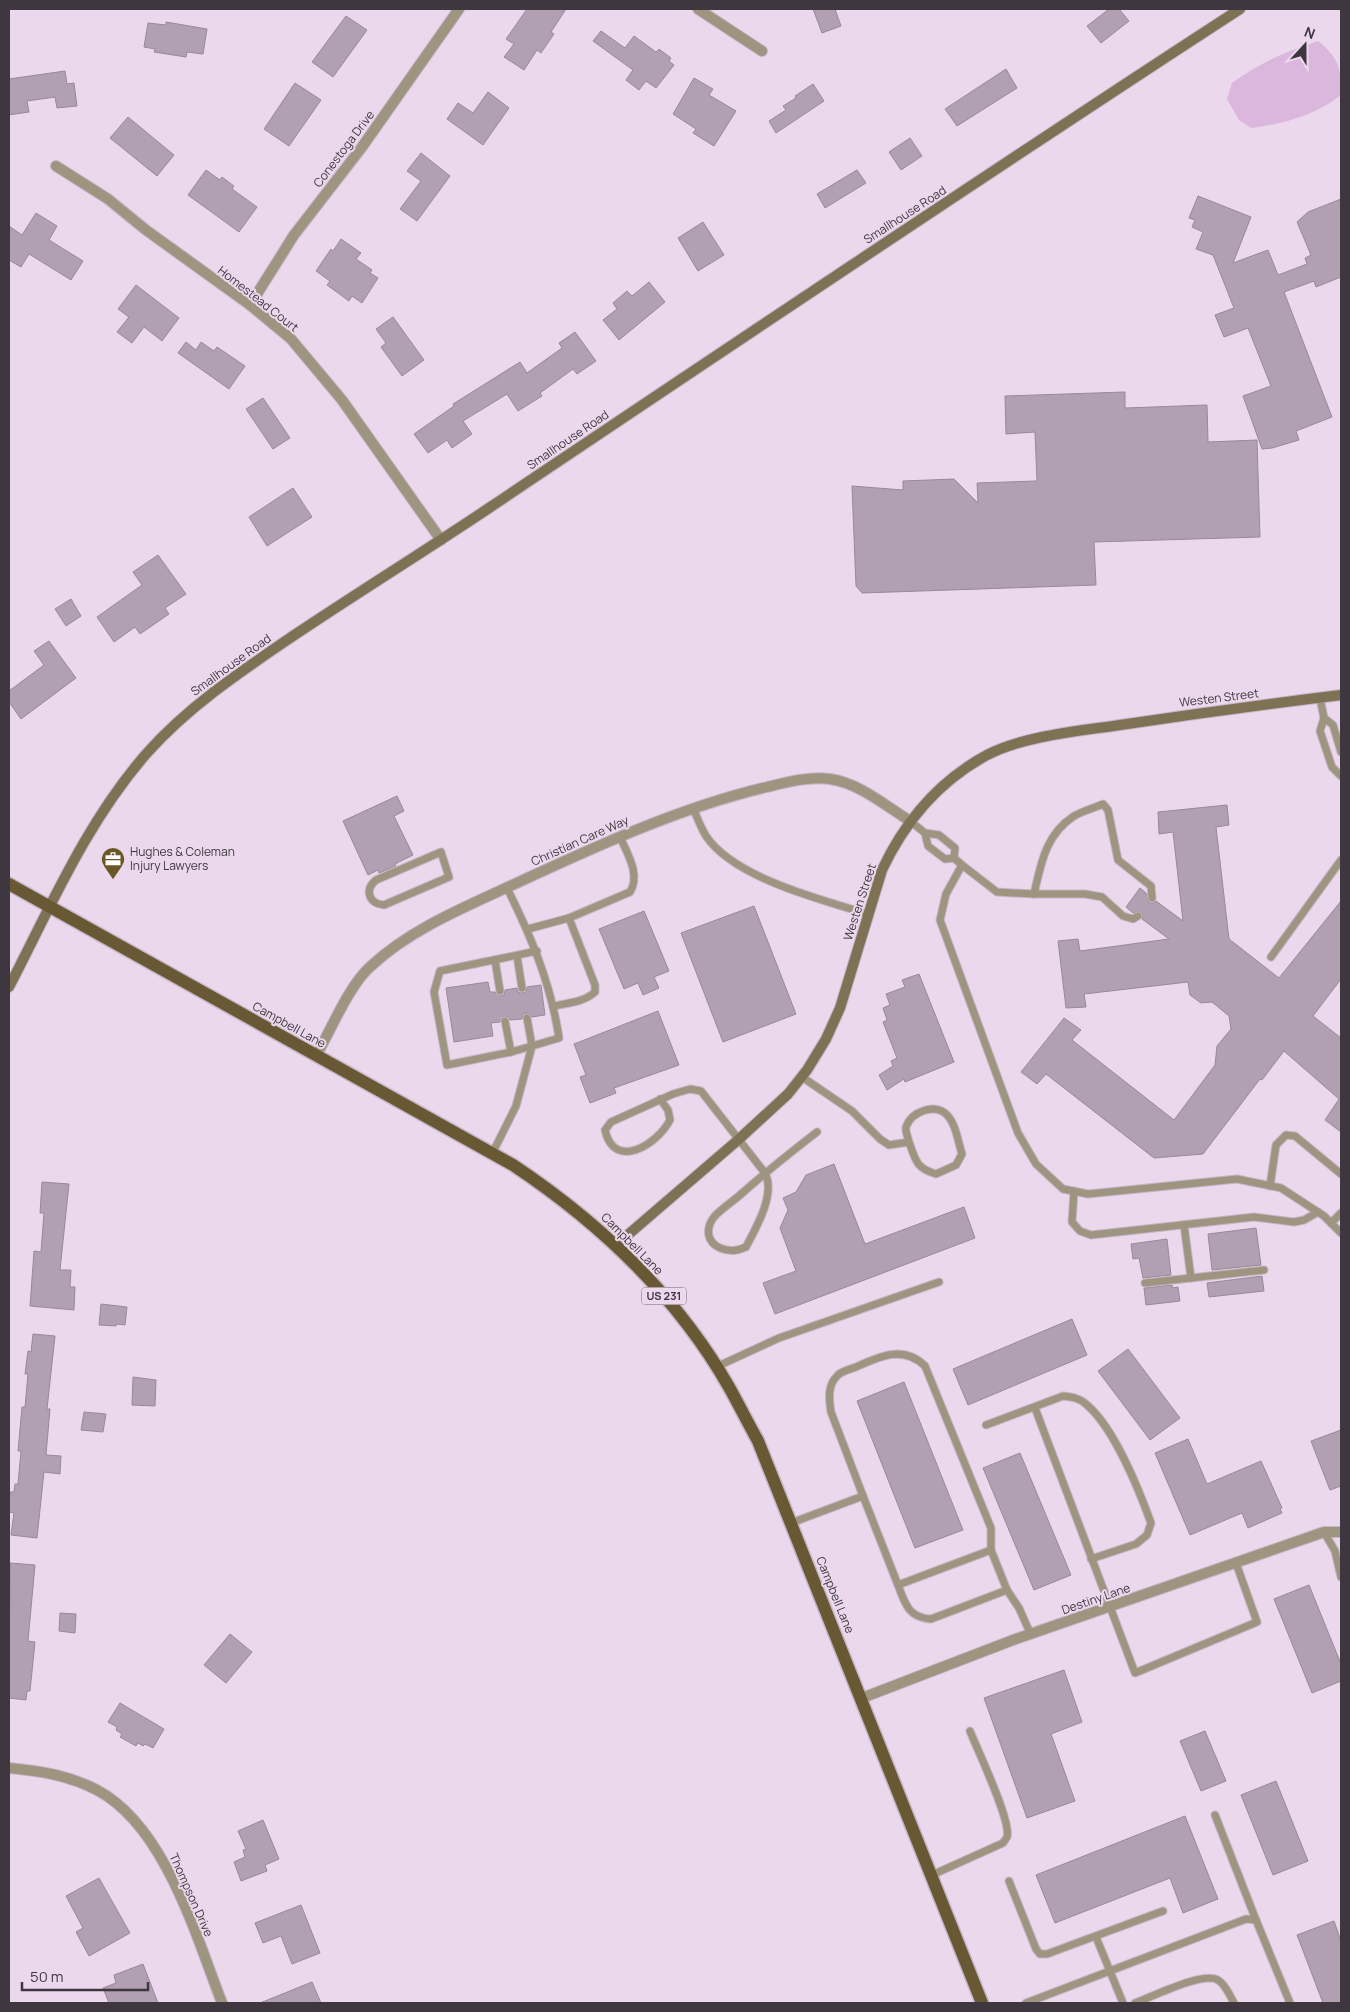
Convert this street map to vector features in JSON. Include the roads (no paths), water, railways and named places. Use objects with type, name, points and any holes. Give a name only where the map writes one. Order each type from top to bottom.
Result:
[{"type":"main road","name":"Campbell Lane","points":[[9,884],[492,1154],[548,1188],[581,1214],[643,1271],[673,1307],[729,1386],[758,1441],[982,2003]]},
{"type":"street","name":"Conestoga Drive","points":[[250,305],[294,235],[362,147],[459,9]]},
{"type":"street","points":[[698,9],[762,51]]},
{"type":"street","name":"Smallhouse Road","points":[[9,987],[76,858],[115,793],[148,752],[196,705],[318,620],[1240,9]]},
{"type":"street","name":"Homestead Court","points":[[56,166],[108,199],[146,230],[250,305],[291,339],[342,400],[441,540]]},
{"type":"street","name":"Westen Street","points":[[616,1245],[738,1140],[788,1094],[802,1077],[835,1020],[882,870],[890,853],[910,821],[932,796],[954,776],[988,755],[1011,745],[1104,727],[1341,695]]},
{"type":"street","name":"Christian Care Way","points":[[316,1056],[354,987],[368,968],[389,949],[416,933],[620,836],[731,795],[791,781],[830,779],[857,788],[910,821]]},
{"type":"street","name":"Destiny Lane","points":[[862,1698],[1031,1634],[1324,1532],[1341,1532]]},
{"type":"street","name":"Thompson Drive","points":[[9,1768],[45,1772],[71,1779],[98,1791],[134,1821],[158,1854],[173,1880],[222,2003]]},
{"type":"lane","points":[[1320,698],[1324,718],[1320,731],[1332,767],[1341,776]]},
{"type":"lane","points":[[1324,718],[1333,725],[1341,752]]},
{"type":"lane","points":[[1034,894],[1042,856],[1057,830],[1075,816],[1103,804],[1108,810],[1118,860],[1151,886],[1152,898]]},
{"type":"lane","points":[[693,808],[706,836],[720,852],[743,867],[773,883],[814,898],[868,914]]},
{"type":"lane","points":[[910,821],[925,833],[938,836],[955,848],[954,858]]},
{"type":"lane","points":[[925,833],[928,846],[945,859],[954,858]]},
{"type":"lane","points":[[528,929],[569,918],[630,892],[633,888],[633,869],[620,836]]},
{"type":"lane","points":[[441,852],[449,877],[384,905],[377,905],[371,900],[370,884],[441,852]]},
{"type":"lane","points":[[954,858],[998,892],[1085,894],[1102,897],[1123,916],[1133,919],[1138,916]]},
{"type":"lane","points":[[1271,957],[1341,860]]},
{"type":"lane","points":[[962,866],[946,894],[940,920],[1018,1132],[1036,1164],[1063,1189],[1088,1194],[1237,1179],[1281,1188],[1318,1212],[1341,1233]]},
{"type":"lane","points":[[508,888],[537,952],[554,1006],[559,1038],[511,1052],[448,1065],[434,992],[440,971],[537,952]]},
{"type":"lane","points":[[554,1006],[590,997],[595,992],[595,985],[569,918]]},
{"type":"lane","points":[[517,956],[522,988]]},
{"type":"lane","points":[[495,960],[500,991]]},
{"type":"lane","points":[[492,1154],[516,1106],[532,1046],[527,1018]]},
{"type":"lane","points":[[505,1021],[511,1052]]},
{"type":"lane","points":[[802,1077],[852,1111],[880,1140],[889,1145],[909,1142]]},
{"type":"lane","points":[[660,1100],[668,1110],[670,1120],[666,1129],[653,1141],[639,1150],[626,1152],[615,1148],[607,1140],[605,1130],[611,1122],[660,1100],[690,1089],[701,1091],[765,1173],[769,1180],[769,1190],[759,1223],[746,1247],[734,1252],[717,1247],[708,1237],[708,1228],[714,1217],[765,1173],[817,1132]]},
{"type":"lane","points":[[934,1108],[946,1114],[952,1122],[962,1154],[956,1165],[936,1174],[921,1168],[916,1162],[909,1142],[906,1129],[909,1122],[918,1114],[934,1108]]},
{"type":"lane","points":[[1270,1186],[1276,1145],[1286,1135],[1296,1136],[1341,1174]]},
{"type":"lane","points":[[1074,1191],[1072,1222],[1080,1231],[1091,1235],[1254,1217],[1294,1222],[1304,1220],[1318,1212]]},
{"type":"lane","points":[[1332,1223],[1341,1212]]},
{"type":"lane","points":[[1184,1225],[1191,1278]]},
{"type":"lane","points":[[1145,1283],[1264,1270]]},
{"type":"lane","points":[[716,1367],[779,1338],[939,1282]]},
{"type":"lane","points":[[1007,1590],[931,1619],[922,1619],[914,1616],[898,1586],[831,1412],[828,1398],[832,1384],[838,1374],[872,1359],[891,1354],[906,1354],[917,1358],[925,1366],[991,1528],[991,1550],[1007,1590],[1019,1608],[1031,1634]]},
{"type":"lane","points":[[986,1425],[1035,1408],[1062,1396],[1075,1397],[1088,1405],[1110,1434],[1151,1524],[1147,1535],[1136,1544],[1091,1559]]},
{"type":"lane","points":[[1035,1408],[1135,1672],[1257,1622],[1236,1563]]},
{"type":"lane","points":[[791,1523],[863,1496]]},
{"type":"lane","points":[[1324,1532],[1335,1551],[1341,1577]]},
{"type":"lane","points":[[898,1586],[991,1550]]},
{"type":"lane","points":[[932,1875],[1003,1844],[1007,1836],[1007,1826],[1001,1807],[970,1731]]},
{"type":"lane","points":[[1215,1815],[1290,2003]]},
{"type":"lane","points":[[1009,1882],[1036,1949],[1040,1954],[1047,1954],[1096,1937],[1163,1911]]},
{"type":"lane","points":[[1026,2003],[1246,1919],[1256,1920]]},
{"type":"lane","points":[[1096,1937],[1123,2003]]},
{"type":"lane","points":[[1135,2003],[1199,1979],[1212,1978],[1218,1980],[1225,1987],[1234,2003]]},
{"type":"place","name":"Hughes & Coleman Injury Lawyers","points":[[113,880]]}]
